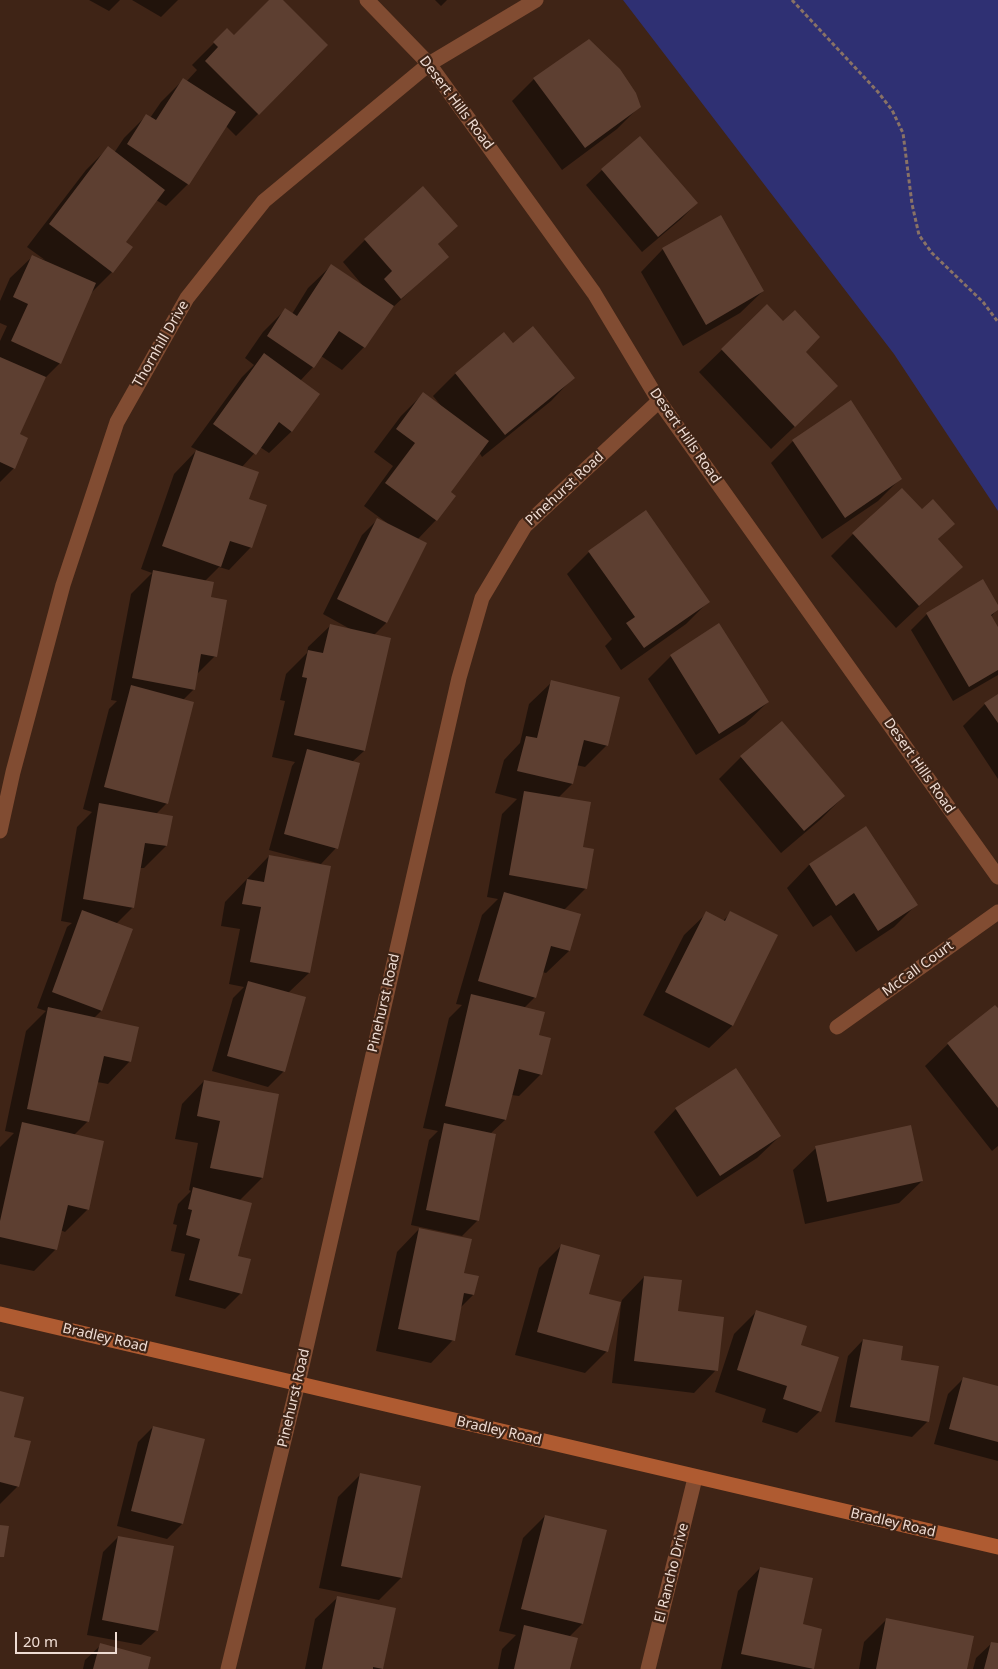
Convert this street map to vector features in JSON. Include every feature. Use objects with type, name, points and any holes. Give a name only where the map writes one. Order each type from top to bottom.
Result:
[{"type":"street","name":"Desert Hills Road","points":[[368,0],[429,64],[594,292],[659,401],[998,877]]},
{"type":"street","name":"Thornhill Drive","points":[[0,831],[63,585],[117,422],[187,298],[264,201],[429,64],[536,0]]},
{"type":"street","name":"Pinehurst Road","points":[[228,1669],[298,1383],[459,678],[482,598],[525,526],[659,401]]},
{"type":"street","name":"McCall Court","points":[[837,1027],[998,912]]},
{"type":"street","name":"Bradley Road","points":[[0,1314],[695,1478],[998,1547]]},
{"type":"street","name":"El Rancho Drive","points":[[648,1669],[695,1478]]},
{"type":"path","points":[[792,0],[878,92],[892,110],[903,133],[912,204],[919,235],[932,253],[982,302],[998,322]]},
{"type":"shaded area","points":[[623,0],[998,0],[998,511],[894,354]]},
{"type":"building","points":[[269,0],[283,0],[328,45],[259,115],[205,61],[218,47],[213,42],[227,28],[234,35]]},
{"type":"building","points":[[589,39],[620,69],[636,93],[641,107],[585,148],[533,78]]},
{"type":"building","points":[[183,78],[236,112],[189,185],[127,144],[146,114],[156,120]]},
{"type":"building","points":[[640,136],[698,203],[658,237],[601,169]]},
{"type":"building","points":[[108,146],[165,190],[126,242],[133,247],[113,273],[49,224]]},
{"type":"building","points":[[423,186],[458,226],[438,244],[449,257],[401,299],[384,279],[392,271],[364,239]]},
{"type":"building","points":[[721,215],[764,291],[706,325],[662,248]]},
{"type":"building","points":[[32,255],[96,283],[61,364],[11,341],[28,304],[13,297]]},
{"type":"building","points":[[331,264],[394,306],[365,348],[339,331],[314,368],[267,336],[285,308],[297,316]]},
{"type":"building","points":[[767,304],[783,321],[795,310],[820,337],[806,352],[838,386],[795,427],[721,349]]},
{"type":"building","points":[[533,326],[575,378],[505,435],[455,373],[504,332],[513,343]]},
{"type":"building","points":[[264,353],[320,394],[292,432],[279,422],[256,455],[213,424]]},
{"type":"building","points":[[0,357],[46,377],[20,434],[28,438],[15,469],[0,462]]},
{"type":"building","points":[[423,392],[489,441],[451,492],[456,496],[437,521],[385,483],[415,443],[396,429]]},
{"type":"building","points":[[851,400],[902,479],[845,518],[792,440]]},
{"type":"building","points":[[196,450],[259,472],[249,499],[267,505],[252,548],[230,541],[221,567],[162,546]]},
{"type":"building","points":[[902,488],[922,509],[933,499],[955,524],[938,539],[963,567],[919,606],[852,533]]},
{"type":"building","points":[[646,510],[710,602],[644,648],[626,623],[635,617],[588,551]]},
{"type":"building","points":[[377,518],[427,543],[387,623],[337,599]]},
{"type":"building","points":[[153,570],[214,582],[211,597],[227,600],[217,657],[201,654],[195,690],[132,678]]},
{"type":"building","points":[[983,579],[998,605],[998,610],[991,615],[998,627],[998,670],[969,687],[926,613]]},
{"type":"building","points":[[719,623],[769,702],[719,734],[670,655]]},
{"type":"building","points":[[330,624],[391,638],[365,751],[294,735],[307,678],[302,677],[308,650],[323,653]]},
{"type":"building","points":[[551,680],[620,697],[608,746],[584,740],[573,784],[517,771],[526,736],[537,738]]},
{"type":"building","points":[[131,685],[194,702],[168,804],[104,787]]},
{"type":"building","points":[[998,694],[998,723],[984,703]]},
{"type":"building","points":[[782,721],[845,796],[804,831],[740,756]]},
{"type":"building","points":[[307,749],[360,763],[338,849],[284,834]]},
{"type":"building","points":[[524,791],[591,802],[583,847],[594,849],[587,889],[509,875]]},
{"type":"building","points":[[99,803],[173,816],[167,846],[145,843],[134,908],[83,899]]},
{"type":"building","points":[[866,826],[918,905],[878,931],[854,893],[836,906],[809,864]]},
{"type":"building","points":[[269,855],[331,866],[310,973],[250,962],[261,907],[242,904],[247,879],[264,882]]},
{"type":"building","points":[[504,892],[581,914],[570,951],[551,946],[536,998],[478,981]]},
{"type":"building","points":[[82,910],[133,929],[102,1011],[52,992]]},
{"type":"building","points":[[706,911],[725,921],[730,911],[778,935],[733,1026],[665,992]]},
{"type":"building","points":[[248,981],[306,997],[285,1072],[227,1056]]},
{"type":"building","points":[[471,994],[545,1012],[539,1035],[551,1038],[542,1075],[519,1069],[506,1120],[445,1106]]},
{"type":"building","points":[[995,1005],[998,1008],[998,1108],[947,1043]]},
{"type":"building","points":[[48,1007],[139,1027],[131,1062],[104,1056],[89,1122],[27,1109]]},
{"type":"building","points":[[736,1068],[781,1136],[720,1176],[675,1108]]},
{"type":"building","points":[[204,1080],[279,1094],[263,1178],[210,1168],[220,1121],[197,1116]]},
{"type":"building","points":[[22,1122],[104,1141],[89,1210],[68,1205],[57,1250],[0,1237],[0,1221]]},
{"type":"building","points":[[444,1123],[496,1134],[479,1221],[426,1210]]},
{"type":"building","points":[[911,1125],[923,1181],[827,1202],[815,1146]]},
{"type":"building","points":[[193,1187],[252,1203],[238,1256],[251,1259],[242,1294],[189,1280],[200,1239],[186,1235],[192,1210],[188,1209]]},
{"type":"building","points":[[419,1228],[472,1239],[464,1273],[479,1276],[474,1295],[464,1293],[455,1341],[398,1329]]},
{"type":"building","points":[[561,1244],[600,1255],[589,1294],[621,1302],[608,1352],[537,1332]]},
{"type":"building","points":[[644,1276],[682,1280],[678,1311],[724,1317],[718,1371],[634,1361]]},
{"type":"building","points":[[756,1310],[807,1326],[801,1345],[839,1357],[821,1412],[783,1399],[787,1386],[737,1370]]},
{"type":"building","points":[[863,1339],[903,1346],[901,1360],[939,1366],[929,1422],[850,1407]]},
{"type":"building","points":[[963,1377],[998,1386],[998,1442],[949,1429]]},
{"type":"building","points":[[0,1391],[24,1397],[14,1437],[31,1441],[19,1487],[0,1482]]},
{"type":"building","points":[[153,1426],[205,1439],[183,1524],[131,1511]]},
{"type":"building","points":[[360,1473],[421,1486],[402,1578],[341,1566]]},
{"type":"building","points":[[545,1515],[607,1530],[583,1624],[521,1609]]},
{"type":"building","points":[[0,1525],[9,1526],[4,1557],[0,1557]]},
{"type":"building","points":[[118,1536],[174,1546],[158,1631],[102,1620]]},
{"type":"building","points":[[760,1567],[813,1578],[803,1624],[822,1629],[814,1669],[741,1654]]},
{"type":"building","points":[[337,1596],[396,1608],[383,1669],[373,1667],[373,1669],[322,1669]]},
{"type":"building","points":[[886,1618],[974,1636],[967,1669],[876,1669]]},
{"type":"building","points":[[524,1625],[578,1638],[570,1669],[514,1669]]},
{"type":"building","points":[[991,1642],[998,1643],[998,1669],[984,1669]]},
{"type":"building","points":[[100,1643],[151,1657],[148,1669],[93,1669]]}]
